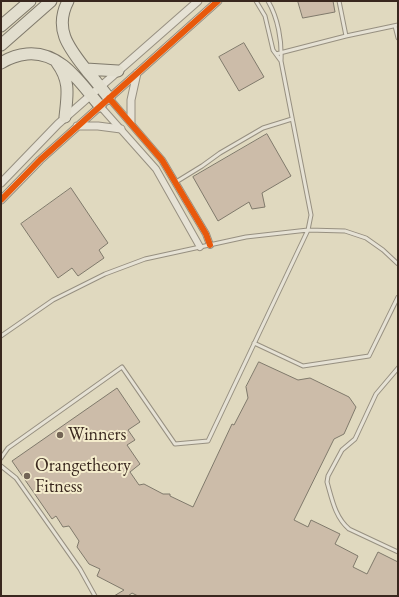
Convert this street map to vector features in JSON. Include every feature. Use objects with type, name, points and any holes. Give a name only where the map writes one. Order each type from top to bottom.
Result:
[{"type":"highway","points":[[1,26],[30,1]]},
{"type":"highway","points":[[1,45],[51,1]]},
{"type":"highway","points":[[68,1],[63,18],[64,37],[70,50],[109,98]]},
{"type":"highway","points":[[1,64],[9,58],[25,54],[39,54],[51,57],[66,67],[100,106]]},
{"type":"highway","points":[[51,57],[61,70],[66,81],[68,94],[65,117]]},
{"type":"highway","points":[[86,69],[118,71]]},
{"type":"street","points":[[1,184],[43,138],[65,117],[198,1]]},
{"type":"street","points":[[1,200],[32,168],[77,126],[218,1]]},
{"type":"street","points":[[131,122],[131,100],[137,73]]},
{"type":"street","points":[[109,98],[160,156],[206,234],[210,245]]},
{"type":"street","points":[[100,106],[159,173],[200,247]]},
{"type":"street","points":[[77,126],[98,126],[121,129]]},
{"type":"lane","points":[[256,1],[263,12],[272,49],[281,61]]},
{"type":"lane","points":[[1,458],[8,448],[122,367],[175,444],[208,441],[308,230],[311,215],[281,61],[282,48],[275,17],[268,1]]},
{"type":"lane","points":[[339,1],[346,36]]},
{"type":"lane","points":[[276,54],[397,25],[398,38]]},
{"type":"lane","points":[[176,182],[220,153],[263,128],[292,119]]},
{"type":"lane","points":[[1,336],[53,300],[105,274],[145,259],[246,237],[308,230],[345,232],[366,238],[384,250],[398,264]]},
{"type":"lane","points":[[254,343],[303,366],[369,356],[398,297]]},
{"type":"lane","points":[[398,368],[376,394],[354,439],[342,450],[328,476],[327,482],[338,518],[343,524],[349,529],[398,552]]},
{"type":"lane","points":[[1,466],[16,478],[80,569],[95,596]]},
{"type":"building","points":[[298,1],[333,1],[335,12],[303,18]]},
{"type":"building","points":[[244,43],[264,77],[239,91],[219,57]]},
{"type":"building","points":[[267,134],[291,176],[262,193],[265,207],[252,209],[249,202],[218,221],[193,177]]},
{"type":"building","points":[[71,188],[108,243],[99,250],[104,258],[78,276],[72,268],[58,278],[21,224]]},
{"type":"building","points":[[259,362],[298,380],[310,378],[349,397],[356,407],[344,434],[334,439],[294,520],[308,527],[311,520],[340,534],[335,544],[358,556],[353,567],[367,574],[378,552],[398,562],[398,596],[138,596],[132,593],[128,596],[114,596],[124,590],[97,576],[100,569],[89,564],[77,547],[79,541],[69,526],[63,527],[56,516],[52,519],[12,461],[117,388],[140,422],[128,430],[135,440],[127,445],[140,464],[130,472],[139,485],[144,484],[163,494],[170,494],[170,496],[193,507],[232,424],[234,425],[248,398],[246,387]]},
{"type":"cycle path","points":[[1,200],[40,160],[218,1]]},
{"type":"cycle path","points":[[109,98],[162,160],[206,234],[210,245]]},
{"type":"place","name":"Winners","points":[[60,435]]},
{"type":"place","name":"Orangetheory Fitness","points":[[27,476]]}]
